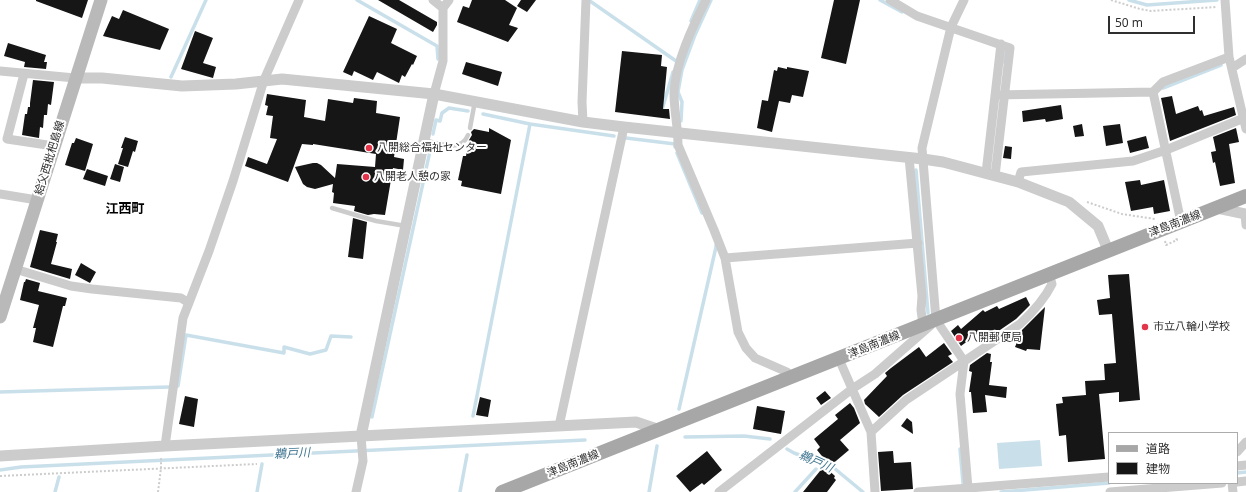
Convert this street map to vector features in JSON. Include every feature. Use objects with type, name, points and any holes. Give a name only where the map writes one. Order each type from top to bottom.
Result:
[{"type":"main road","name":"給父西枇杷島線","points":[[0,317],[101,0]]},
{"type":"main road","name":"津島南濃線","points":[[502,492],[1246,196]]},
{"type":"street","points":[[163,449],[183,318],[209,251],[233,181],[264,80],[299,0]]},
{"type":"street","points":[[433,0],[443,8]]},
{"type":"street","points":[[356,492],[363,458],[361,440],[424,140],[443,61],[443,8],[449,0]]},
{"type":"street","points":[[583,122],[582,102],[586,0]]},
{"type":"street","points":[[706,0],[693,26],[675,80],[674,94],[678,145],[725,258],[738,332],[746,348],[755,358],[786,372],[791,377]]},
{"type":"street","points":[[890,0],[917,16],[1010,48],[1005,95],[991,175]]},
{"type":"street","points":[[964,0],[951,27],[922,148],[936,320],[964,361],[960,394],[968,488]]},
{"type":"street","points":[[1225,3],[1229,58],[1246,129]]},
{"type":"street","points":[[991,175],[995,95],[1001,44]]},
{"type":"street","points":[[995,95],[1153,92],[1163,82],[1229,58]]},
{"type":"street","points":[[1232,68],[1246,60]]},
{"type":"street","points":[[0,71],[76,78],[102,78],[182,86],[236,84],[282,79],[434,94],[583,122],[909,157],[943,162],[1018,182],[1069,202],[1098,226],[1108,250]]},
{"type":"street","points":[[24,74],[8,139],[54,146]]},
{"type":"street","points":[[1153,92],[1181,222]]},
{"type":"street","points":[[1018,182],[1021,172],[1133,162],[1166,150],[1244,116]]},
{"type":"street","points":[[559,426],[624,127]]},
{"type":"street","points":[[909,157],[918,242],[922,296],[920,310],[923,325]]},
{"type":"street","points":[[0,194],[37,200]]},
{"type":"street","points":[[1217,208],[1246,218]]},
{"type":"street","points":[[725,258],[918,242]]},
{"type":"street","points":[[15,269],[70,286],[92,290],[181,298],[189,303]]},
{"type":"street","points":[[871,432],[906,400],[1020,324],[1047,296],[1052,284],[1049,274]]},
{"type":"street","points":[[719,492],[852,389],[875,374],[936,320]]},
{"type":"street","points":[[839,359],[871,432],[875,492]]},
{"type":"street","points":[[0,456],[361,440],[636,422],[660,430]]},
{"type":"street","points":[[1238,451],[1246,442]]},
{"type":"street","points":[[918,492],[1108,476]]},
{"type":"street","points":[[1110,492],[1210,484]]},
{"type":"lane","points":[[470,128],[475,101]]},
{"type":"lane","points":[[424,140],[454,146],[460,145],[466,140],[468,135]]},
{"type":"lane","points":[[332,208],[376,221],[406,226]]},
{"type":"path","points":[[1111,0],[1150,11],[1225,3]]},
{"type":"path","points":[[1069,202],[1079,199],[1122,214],[1148,218]]},
{"type":"path","points":[[1169,239],[1165,241],[1166,245],[1177,240]]},
{"type":"path","points":[[158,492],[163,449]]},
{"type":"path","points":[[0,476],[257,464]]},
{"type":"water","points":[[1040,440],[1042,466],[999,469],[997,443]]},
{"type":"building","points":[[36,0],[88,0],[82,18]]},
{"type":"building","points":[[378,0],[399,0],[437,22],[437,25],[433,32]]},
{"type":"building","points":[[472,0],[505,0],[517,8],[509,25],[518,28],[508,42],[457,22],[463,6],[469,8]]},
{"type":"building","points":[[521,0],[536,0],[527,12],[517,6]]},
{"type":"building","points":[[834,0],[860,0],[846,64],[821,58]]},
{"type":"building","points":[[123,10],[169,29],[160,50],[103,36],[112,16],[119,19]]},
{"type":"building","points":[[369,16],[397,29],[391,43],[417,56],[405,77],[402,75],[399,83],[377,72],[373,80],[354,71],[352,76],[343,72]]},
{"type":"building","points":[[195,31],[213,38],[203,63],[216,67],[213,78],[181,69]]},
{"type":"building","points":[[8,43],[46,55],[44,62],[47,62],[46,69],[24,67],[25,62],[4,56]]},
{"type":"building","points":[[622,51],[662,55],[661,66],[667,67],[663,109],[669,109],[670,119],[615,112]]},
{"type":"building","points":[[466,62],[502,72],[498,86],[462,74]]},
{"type":"building","points":[[778,67],[809,71],[803,97],[792,95],[790,103],[779,101],[772,132],[757,128],[762,100],[768,101],[774,70],[777,71]]},
{"type":"building","points":[[33,80],[54,82],[51,105],[48,104],[47,115],[44,115],[43,128],[40,127],[39,138],[22,135],[25,114],[27,114],[28,107],[30,107]]},
{"type":"building","points":[[267,94],[306,100],[304,117],[325,121],[328,99],[353,103],[354,98],[377,101],[376,113],[400,117],[394,157],[404,159],[403,170],[393,168],[385,215],[368,215],[354,211],[355,206],[333,203],[333,184],[315,189],[307,187],[303,184],[295,167],[317,163],[335,178],[337,164],[375,167],[376,154],[313,144],[302,144],[288,182],[245,166],[248,157],[267,164],[277,139],[270,138],[273,116],[266,115],[268,106],[265,105]]},
{"type":"building","points":[[1172,96],[1176,114],[1198,106],[1200,111],[1202,110],[1204,116],[1234,107],[1236,115],[1170,141],[1161,98]]},
{"type":"building","points":[[1061,105],[1063,119],[1046,122],[1045,119],[1023,122],[1022,111]]},
{"type":"building","points":[[1082,124],[1084,136],[1075,137],[1073,126]]},
{"type":"building","points":[[1120,124],[1123,143],[1106,146],[1103,126]]},
{"type":"building","points":[[489,128],[511,140],[501,194],[461,186],[462,181],[458,180],[463,156],[466,156],[469,140],[472,135],[471,132],[474,129],[489,132]]},
{"type":"building","points":[[1236,128],[1239,142],[1229,144],[1235,183],[1220,186],[1215,162],[1213,163],[1211,152],[1216,151],[1213,137]]},
{"type":"building","points":[[1146,136],[1149,148],[1130,153],[1127,141]]},
{"type":"building","points":[[125,137],[138,141],[128,167],[118,164]]},
{"type":"building","points":[[76,138],[93,144],[85,171],[65,165],[72,143],[74,143]]},
{"type":"building","points":[[1005,146],[1012,147],[1011,159],[1003,158]]},
{"type":"building","points":[[115,164],[124,167],[120,182],[110,179]]},
{"type":"building","points":[[87,169],[108,176],[105,186],[83,179]]},
{"type":"building","points":[[1140,180],[1141,185],[1164,180],[1170,211],[1154,214],[1153,207],[1131,211],[1125,182]]},
{"type":"building","points":[[353,218],[367,222],[363,259],[348,257]]},
{"type":"building","points":[[40,230],[58,234],[51,264],[72,269],[70,279],[30,267]]},
{"type":"building","points":[[81,263],[96,272],[90,283],[75,275]]},
{"type":"building","points":[[1129,274],[1140,400],[1119,402],[1119,392],[1099,394],[1105,459],[1068,462],[1066,435],[1059,436],[1056,404],[1063,403],[1062,397],[1086,395],[1085,381],[1105,380],[1104,364],[1116,363],[1112,314],[1099,315],[1097,300],[1110,298],[1108,275]]},
{"type":"building","points":[[26,279],[40,283],[38,291],[67,298],[65,306],[63,306],[53,347],[33,342],[36,328],[33,328],[39,305],[20,300]]},
{"type":"building","points":[[1026,297],[1030,305],[1016,319],[987,339],[981,331],[961,346],[951,331],[958,325],[961,329],[983,310],[985,312],[997,306],[999,309]]},
{"type":"building","points":[[1045,307],[1040,350],[1027,349],[1026,351],[1015,347],[1022,330]]},
{"type":"building","points":[[944,343],[952,354],[948,356],[953,362],[903,395],[879,417],[865,404],[864,400],[887,376],[885,373],[891,368],[919,347],[926,357]]},
{"type":"building","points":[[987,353],[991,354],[990,362],[992,362],[989,385],[1007,387],[1006,398],[985,395],[987,412],[973,413],[971,392],[969,392],[972,372],[969,371],[970,365]]},
{"type":"building","points":[[825,391],[831,398],[821,405],[816,398]]},
{"type":"building","points":[[185,396],[198,399],[194,427],[179,424]]},
{"type":"building","points":[[480,397],[491,400],[488,417],[476,415]]},
{"type":"building","points":[[850,403],[854,408],[860,423],[840,440],[849,450],[830,466],[817,450],[820,447],[814,439],[838,419],[835,415]]},
{"type":"building","points":[[757,406],[785,411],[781,434],[753,429]]},
{"type":"building","points":[[907,418],[912,422],[913,434],[901,426]]},
{"type":"building","points":[[707,451],[722,470],[704,485],[702,483],[690,492],[676,476]]},
{"type":"building","points":[[893,451],[894,463],[911,462],[913,489],[881,491],[878,452]]},
{"type":"building","points":[[824,466],[835,476],[834,478],[836,480],[827,492],[803,492]]},
{"type":"waterway","points":[[171,77],[206,0]]},
{"type":"waterway","points":[[357,0],[437,46],[438,59]]},
{"type":"waterway","points":[[691,21],[700,0]]},
{"type":"waterway","points":[[681,121],[682,102],[678,92],[682,70],[695,35],[711,0]]},
{"type":"waterway","points":[[880,0],[902,12]]},
{"type":"waterway","points":[[1129,0],[1147,5],[1217,0]]},
{"type":"waterway","points":[[590,1],[676,61]]},
{"type":"waterway","points":[[1004,62],[1005,51]]},
{"type":"waterway","points":[[1163,88],[1221,65]]},
{"type":"waterway","points":[[662,110],[673,72]]},
{"type":"waterway","points":[[433,134],[436,120],[440,121],[442,113],[449,108],[468,111]]},
{"type":"waterway","points":[[483,114],[530,124],[614,136]]},
{"type":"waterway","points":[[473,416],[530,124]]},
{"type":"waterway","points":[[626,138],[675,144],[675,147]]},
{"type":"waterway","points":[[372,417],[430,151]]},
{"type":"waterway","points":[[677,153],[702,213]]},
{"type":"waterway","points":[[916,170],[928,313]]},
{"type":"waterway","points":[[679,409],[716,245]]},
{"type":"waterway","points":[[178,386],[186,335],[284,353],[284,347],[310,354],[326,350],[331,336],[351,337]]},
{"type":"waterway","points":[[0,392],[169,387]]},
{"type":"waterway","name":"鵜戸川","points":[[685,437],[744,436],[770,439]]},
{"type":"waterway","name":"鵜戸川","points":[[0,470],[21,467],[585,440]]},
{"type":"waterway","points":[[649,492],[657,446]]},
{"type":"waterway","name":"鵜戸川","points":[[787,449],[834,468],[863,492]]},
{"type":"waterway","points":[[960,449],[963,483]]},
{"type":"waterway","points":[[460,492],[467,455]]},
{"type":"waterway","points":[[257,492],[262,464]]},
{"type":"waterway","points":[[795,492],[816,469]]},
{"type":"waterway","name":"鵜戸川","points":[[1238,473],[1246,472]]},
{"type":"waterway","points":[[55,492],[59,477]]},
{"type":"waterway","name":"鵜戸川","points":[[1001,492],[1108,483]]},
{"type":"place","name":"八開総合福祉センター","points":[[369,148]]},
{"type":"place","name":"八開老人憩の家","points":[[366,177]]},
{"type":"place","name":"市立八輪小学校","points":[[1145,327]]},
{"type":"place","name":"八開郵便局","points":[[959,338]]},
{"type":"district","name":"江西町","points":[[125,209]]}]
